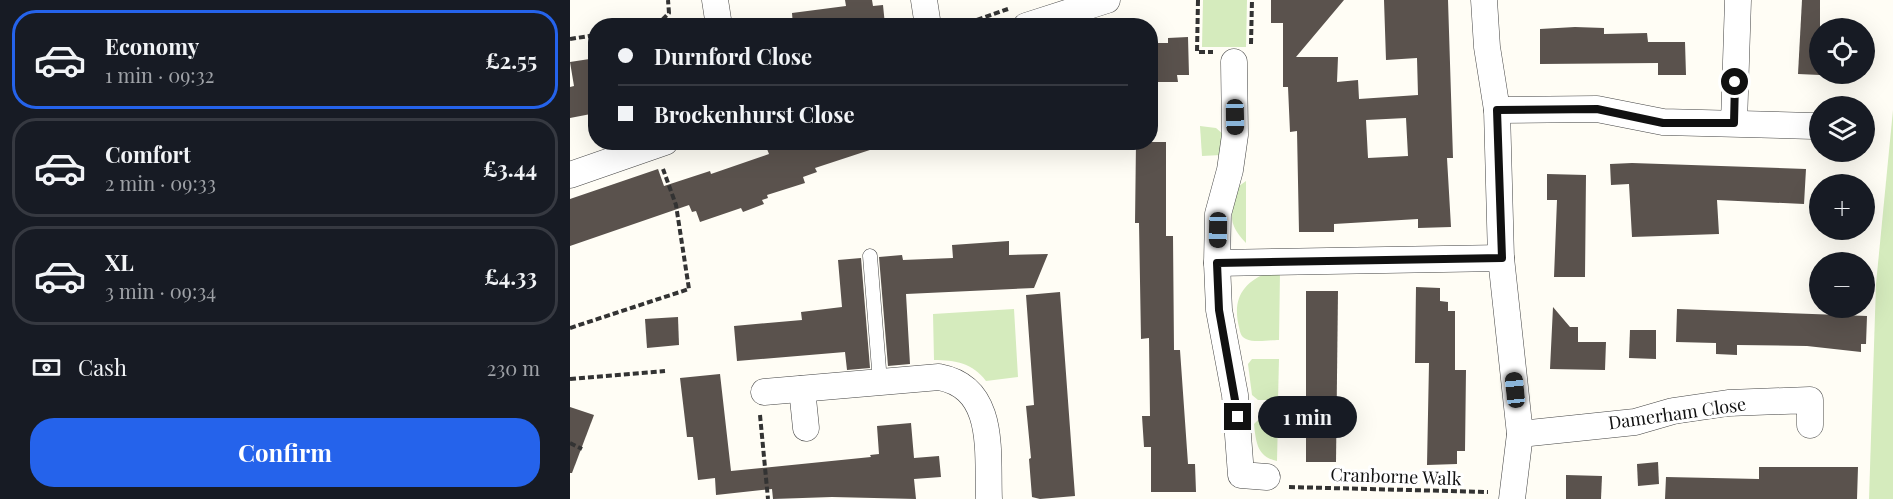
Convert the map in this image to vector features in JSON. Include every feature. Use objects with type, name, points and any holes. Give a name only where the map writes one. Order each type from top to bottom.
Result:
[{"type":"street","points":[[715,0],[718,18]]},
{"type":"street","points":[[924,0],[927,18]]},
{"type":"street","points":[[1019,16],[1107,0]]},
{"type":"street","points":[[1484,0],[1487,47],[1497,110],[1502,258],[1520,434],[1512,496]]},
{"type":"street","points":[[1734,123],[1738,0]]},
{"type":"street","points":[[1234,62],[1235,135],[1230,170],[1218,214],[1219,310],[1235,395],[1241,475],[1273,482]]},
{"type":"street","points":[[1497,110],[1597,109],[1663,123],[1809,126]]},
{"type":"street","points":[[570,175],[643,150]]},
{"type":"street","points":[[1217,263],[1502,258]]},
{"type":"street","points":[[764,392],[939,377],[956,380],[967,387],[982,411],[986,429],[988,499]]},
{"type":"street","points":[[802,389],[806,428]]},
{"type":"street","name":"Damerham Close","points":[[1520,434],[1635,422],[1673,411],[1728,403],[1776,400],[1810,400],[1810,424]]},
{"type":"lane","points":[[870,256],[880,382]]},
{"type":"path","points":[[664,18],[669,13],[668,0]]},
{"type":"path","points":[[1197,52],[1198,0]]},
{"type":"path","points":[[570,39],[588,36]]},
{"type":"path","points":[[570,328],[689,289],[676,205],[662,150]]},
{"type":"path","points":[[570,379],[665,371]]},
{"type":"path","points":[[764,392],[759,401],[768,499]]},
{"type":"path","points":[[570,443],[582,449]]},
{"type":"path","name":"Cranborne Walk","points":[[1273,482],[1512,496]]},
{"type":"green space","points":[[1203,0],[1247,0],[1246,47],[1202,47]]},
{"type":"green space","points":[[1893,110],[1893,499],[1869,499],[1876,284]]},
{"type":"green space","points":[[1200,126],[1216,128],[1223,134],[1221,155],[1202,156]]},
{"type":"green space","points":[[1246,181],[1246,243],[1235,228],[1232,216],[1239,186]]},
{"type":"green space","points":[[1269,272],[1280,272],[1279,340],[1249,340],[1243,337],[1240,331],[1237,317],[1239,300],[1246,286]]},
{"type":"green space","points":[[1014,309],[1018,377],[986,381],[969,366],[934,360],[933,314]]},
{"type":"green space","points":[[1252,359],[1279,359],[1278,400],[1258,400],[1252,395],[1248,364]]},
{"type":"green space","points":[[1278,418],[1277,461],[1261,452],[1254,424],[1259,419]]},
{"type":"building","points":[[845,0],[872,0],[873,6],[883,5],[884,18],[792,18],[792,13],[846,6]]},
{"type":"building","points":[[1271,0],[1344,0],[1296,57],[1338,57],[1337,82],[1358,80],[1359,99],[1418,95],[1417,58],[1386,60],[1384,0],[1448,0],[1453,158],[1447,158],[1451,227],[1418,228],[1418,219],[1334,224],[1334,232],[1299,232],[1297,131],[1290,132],[1288,87],[1283,87],[1283,23],[1271,23]],"holes":[[[1406,118],[1408,156],[1368,158],[1366,120]]]},
{"type":"building","points":[[1802,0],[1820,0],[1820,18],[1809,18],[1809,74],[1798,74]]},
{"type":"building","points":[[1604,28],[1604,34],[1647,33],[1648,42],[1685,42],[1686,75],[1658,75],[1658,63],[1540,64],[1540,29]]},
{"type":"building","points":[[1188,37],[1189,75],[1177,75],[1178,82],[1158,82],[1158,43],[1168,43],[1168,38]]},
{"type":"building","points":[[588,59],[588,115],[570,118],[570,87],[574,86],[570,62]]},
{"type":"building","points":[[1158,142],[1166,142],[1166,236],[1173,236],[1174,350],[1180,350],[1188,464],[1195,464],[1196,492],[1151,492],[1151,447],[1144,447],[1142,416],[1150,416],[1149,338],[1141,339],[1139,223],[1135,223],[1136,150],[1158,150]]},
{"type":"building","points":[[767,150],[870,150],[815,168],[817,172],[803,177],[805,183],[767,195],[768,198],[762,200],[764,204],[743,212],[741,208],[700,222],[696,211],[692,212],[689,205],[570,246],[570,199],[658,169],[664,186],[710,171],[711,174],[769,154]]},
{"type":"building","points":[[1610,164],[1806,169],[1804,204],[1717,200],[1719,234],[1632,237],[1629,184],[1611,185]]},
{"type":"building","points":[[1547,174],[1586,175],[1585,277],[1554,277],[1557,200],[1547,200]]},
{"type":"building","points":[[1009,241],[1009,255],[1048,254],[1034,288],[906,294],[910,364],[888,366],[879,257],[902,255],[903,260],[953,258],[952,245]]},
{"type":"building","points":[[861,258],[870,368],[847,370],[845,352],[737,361],[734,326],[802,320],[801,312],[842,307],[838,260]]},
{"type":"building","points":[[1416,287],[1440,288],[1440,301],[1448,302],[1448,311],[1455,311],[1455,370],[1466,370],[1465,451],[1457,451],[1457,464],[1427,465],[1429,363],[1415,363]]},
{"type":"building","points":[[1306,291],[1338,291],[1336,462],[1306,462]]},
{"type":"building","points":[[1060,292],[1075,496],[1040,499],[1032,497],[1029,459],[1031,458],[1026,406],[1034,405],[1026,295]]},
{"type":"building","points":[[1553,307],[1570,327],[1578,327],[1578,342],[1606,342],[1605,370],[1550,369]]},
{"type":"building","points":[[1677,309],[1809,314],[1809,318],[1867,318],[1866,344],[1861,344],[1861,352],[1807,346],[1737,345],[1737,355],[1716,354],[1716,343],[1676,342]]},
{"type":"building","points":[[678,317],[679,345],[647,348],[645,319]]},
{"type":"building","points":[[1630,330],[1656,330],[1656,359],[1629,358]]},
{"type":"building","points":[[720,374],[731,471],[871,457],[870,455],[879,454],[877,426],[911,423],[914,458],[939,456],[941,477],[914,479],[916,499],[832,497],[773,499],[772,489],[716,495],[715,478],[698,480],[693,437],[687,437],[680,378]]},
{"type":"building","points":[[570,407],[594,415],[572,473],[570,473]]},
{"type":"building","points":[[1658,462],[1659,484],[1638,486],[1637,464]]},
{"type":"building","points":[[1759,467],[1858,467],[1857,499],[1665,499],[1666,477],[1759,479]]},
{"type":"building","points":[[1566,475],[1602,476],[1601,499],[1566,499]]},
{"type":"route","points":[[1238,417],[1219,310],[1217,263],[1502,258],[1497,110],[1567,107],[1597,109],[1663,123],[1734,123],[1735,82]]}]
